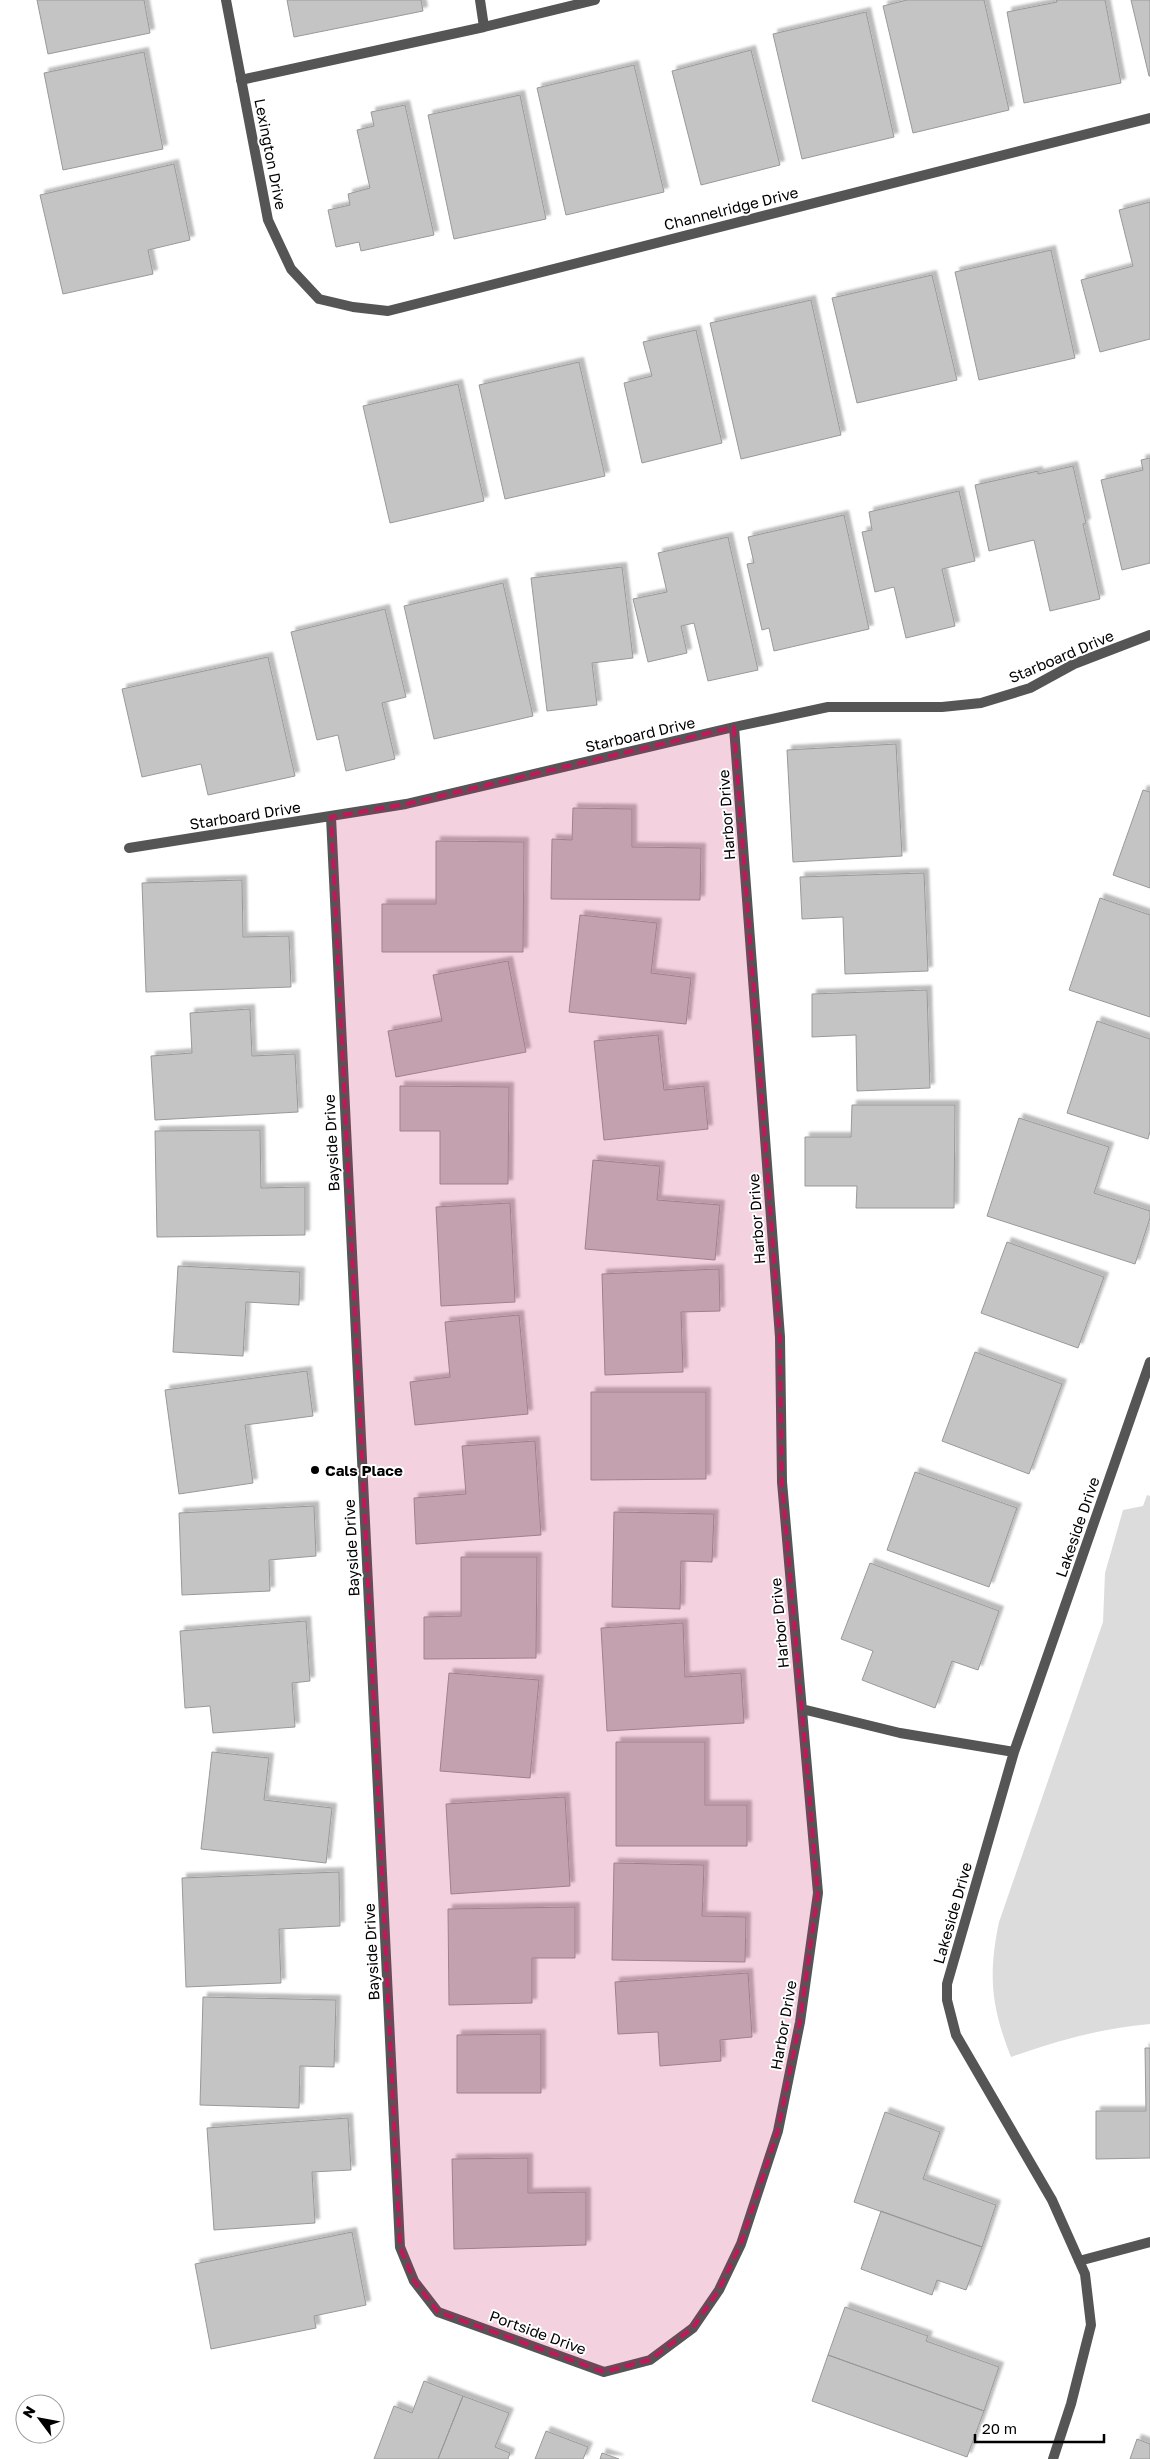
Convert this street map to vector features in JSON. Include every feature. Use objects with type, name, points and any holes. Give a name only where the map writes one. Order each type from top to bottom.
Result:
[{"type":"street","name":"Lexington Drive","points":[[226,0],[268,220],[291,269],[319,299]]},
{"type":"street","points":[[480,0],[484,27]]},
{"type":"street","points":[[241,80],[484,27],[595,0]]},
{"type":"street","name":"Channelridge Drive","points":[[319,299],[353,307],[388,310],[1150,118]]},
{"type":"street","name":"Starboard Drive","points":[[129,848],[406,804],[734,727],[828,707],[942,707],[980,703],[1030,688],[1074,664],[1150,636]]},
{"type":"street","name":"Harbor Drive","points":[[693,2328],[719,2290],[741,2244],[778,2131],[800,2022],[818,1893],[782,1482],[780,1337],[734,727]]},
{"type":"street","name":"Bayside Drive","points":[[330,817],[400,2247]]},
{"type":"street","name":"Lakeside Drive","points":[[1053,2459],[1071,2404],[1091,2325],[1084,2274],[1052,2200],[956,2035],[947,2000],[947,1984],[1014,1752],[1150,1362]]},
{"type":"street","points":[[802,1709],[900,1733],[1014,1752]]},
{"type":"street","points":[[1079,2261],[1150,2242]]},
{"type":"street","name":"Portside Drive","points":[[400,2247],[414,2281],[438,2312],[604,2372],[650,2360],[693,2328]]},
{"type":"highlighted area","points":[[734,727],[780,1337],[782,1482],[818,1893],[800,2022],[778,2131],[741,2244],[719,2290],[693,2328],[650,2360],[604,2372],[438,2312],[414,2281],[400,2247],[331,817],[406,804]]},
{"type":"shaded area","points":[[1147,1495],[1150,1496],[1150,2024],[1079,2036],[1011,2057],[999,2022],[993,1990],[993,1958],[999,1922],[1103,1622],[1105,1573],[1123,1510],[1143,1506]]},
{"type":"building","points":[[37,0],[144,0],[150,33],[48,54]]},
{"type":"building","points":[[287,0],[421,0],[423,11],[294,37]]},
{"type":"building","points":[[907,0],[984,0],[1009,110],[913,133],[883,6]]},
{"type":"building","points":[[1056,0],[1105,0],[1121,83],[1024,103],[1007,12],[1057,2]]},
{"type":"building","points":[[1131,0],[1150,0],[1150,76],[1149,76]]},
{"type":"building","points":[[866,12],[894,137],[802,159],[773,34]]},
{"type":"building","points":[[751,50],[780,165],[701,185],[672,71]]},
{"type":"building","points":[[144,52],[163,149],[63,170],[44,73]]},
{"type":"building","points":[[634,65],[664,192],[566,215],[537,88]]},
{"type":"building","points":[[520,95],[546,219],[454,239],[428,115]]},
{"type":"building","points":[[405,105],[434,235],[361,251],[359,242],[336,247],[328,210],[350,205],[348,194],[370,188],[357,130],[374,126],[371,112]]},
{"type":"building","points":[[174,164],[190,240],[148,250],[153,274],[63,294],[40,195]]},
{"type":"building","points":[[1150,202],[1150,339],[1100,352],[1081,280],[1133,266],[1119,210]]},
{"type":"building","points":[[1051,250],[1075,358],[979,380],[955,272]]},
{"type":"building","points":[[932,275],[957,380],[857,403],[832,298]]},
{"type":"building","points":[[811,300],[841,435],[741,459],[710,323]]},
{"type":"building","points":[[696,330],[722,443],[642,463],[624,383],[652,376],[643,342]]},
{"type":"building","points":[[579,362],[605,476],[505,499],[479,385]]},
{"type":"building","points":[[458,384],[484,501],[390,523],[363,406]]},
{"type":"building","points":[[1150,458],[1150,563],[1122,570],[1101,480],[1143,470],[1141,460]]},
{"type":"building","points":[[1073,466],[1086,523],[1083,524],[1100,599],[1050,611],[1034,540],[989,551],[975,485],[1038,471],[1038,474]]},
{"type":"building","points":[[959,491],[975,561],[942,569],[955,626],[906,638],[894,587],[875,592],[862,532],[872,530],[869,512]]},
{"type":"building","points":[[844,515],[869,629],[774,651],[769,628],[762,630],[747,564],[754,563],[748,537]]},
{"type":"building","points":[[728,537],[758,670],[708,681],[694,623],[681,626],[687,653],[648,662],[633,599],[667,592],[658,553]]},
{"type":"building","points":[[622,567],[633,658],[592,663],[597,705],[547,711],[531,578]]},
{"type":"building","points":[[503,583],[533,716],[434,739],[404,606]]},
{"type":"building","points":[[385,609],[406,697],[382,703],[395,759],[346,771],[338,735],[317,740],[291,632]]},
{"type":"building","points":[[268,657],[295,776],[208,795],[201,764],[142,777],[122,689]]},
{"type":"building","points":[[896,744],[902,856],[793,862],[787,750]]},
{"type":"building","points":[[1143,790],[1150,792],[1150,888],[1113,875]]},
{"type":"building","points":[[573,808],[632,809],[632,847],[701,848],[700,900],[551,899],[552,839],[572,840]]},
{"type":"building","points":[[436,841],[524,842],[523,952],[382,952],[382,904],[436,904]]},
{"type":"building","points":[[924,873],[928,971],[845,974],[843,917],[802,919],[800,877]]},
{"type":"building","points":[[242,880],[243,937],[289,936],[291,987],[146,992],[142,883]]},
{"type":"building","points":[[1100,898],[1150,915],[1150,1017],[1069,990]]},
{"type":"building","points":[[580,915],[657,923],[651,973],[691,978],[686,1024],[569,1012]]},
{"type":"building","points":[[508,961],[526,1052],[396,1077],[388,1031],[442,1021],[433,975]]},
{"type":"building","points":[[927,990],[930,1088],[857,1091],[856,1035],[812,1037],[812,994]]},
{"type":"building","points":[[250,1009],[252,1056],[295,1054],[298,1112],[155,1120],[151,1056],[192,1053],[190,1013]]},
{"type":"building","points":[[1097,1021],[1150,1039],[1150,1131],[1148,1139],[1067,1113]]},
{"type":"building","points":[[658,1035],[664,1090],[704,1086],[708,1129],[604,1140],[594,1041]]},
{"type":"building","points":[[400,1086],[509,1087],[508,1184],[440,1184],[440,1131],[400,1131]]},
{"type":"building","points":[[852,1105],[955,1105],[954,1208],[856,1208],[857,1186],[805,1186],[805,1137],[851,1137]]},
{"type":"building","points":[[1019,1118],[1109,1147],[1094,1193],[1150,1211],[1150,1218],[1135,1264],[987,1216]]},
{"type":"building","points":[[260,1130],[261,1188],[305,1187],[305,1235],[157,1237],[155,1131]]},
{"type":"building","points":[[593,1160],[660,1166],[657,1200],[720,1205],[715,1260],[585,1249]]},
{"type":"building","points":[[510,1203],[515,1302],[441,1306],[436,1207]]},
{"type":"building","points":[[1007,1242],[1104,1277],[1078,1348],[981,1313]]},
{"type":"building","points":[[178,1266],[300,1272],[299,1305],[246,1302],[243,1356],[173,1352]]},
{"type":"building","points":[[719,1269],[720,1311],[681,1312],[683,1372],[605,1375],[602,1274]]},
{"type":"building","points":[[519,1315],[528,1414],[415,1425],[410,1382],[450,1377],[445,1322]]},
{"type":"building","points":[[975,1352],[1062,1384],[1029,1474],[942,1441]]},
{"type":"building","points":[[307,1371],[313,1416],[245,1425],[253,1483],[179,1494],[165,1390]]},
{"type":"building","points":[[591,1392],[706,1392],[706,1479],[591,1480]]},
{"type":"building","points":[[535,1441],[541,1535],[416,1544],[414,1498],[466,1494],[462,1446]]},
{"type":"building","points":[[915,1472],[1017,1508],[989,1587],[887,1550]]},
{"type":"building","points":[[314,1506],[316,1556],[269,1560],[270,1591],[182,1595],[179,1513]]},
{"type":"building","points":[[614,1512],[714,1514],[712,1562],[681,1561],[680,1609],[612,1607]]},
{"type":"building","points":[[461,1557],[537,1557],[536,1658],[424,1659],[424,1617],[461,1616]]},
{"type":"building","points":[[870,1563],[999,1611],[978,1670],[952,1661],[935,1708],[862,1680],[873,1651],[841,1639]]},
{"type":"building","points":[[306,1621],[310,1681],[292,1683],[295,1727],[213,1733],[210,1706],[185,1708],[180,1631]]},
{"type":"building","points":[[683,1623],[685,1677],[741,1673],[744,1723],[607,1731],[601,1628]]},
{"type":"building","points":[[449,1673],[539,1680],[530,1778],[440,1771]]},
{"type":"building","points":[[616,1742],[705,1742],[705,1805],[747,1805],[747,1846],[616,1846]]},
{"type":"building","points":[[212,1752],[269,1758],[264,1800],[332,1808],[326,1863],[201,1849]]},
{"type":"building","points":[[565,1797],[570,1886],[451,1894],[446,1804]]},
{"type":"building","points":[[614,1863],[704,1865],[702,1916],[746,1917],[745,1962],[612,1960]]},
{"type":"building","points":[[339,1872],[340,1926],[279,1929],[281,1983],[186,1987],[182,1878]]},
{"type":"building","points":[[575,1907],[575,1958],[532,1958],[532,2003],[449,2005],[448,1909]]},
{"type":"building","points":[[748,1973],[752,2037],[720,2040],[721,2061],[660,2066],[658,2032],[618,2034],[615,1982]]},
{"type":"building","points":[[203,1997],[336,2000],[334,2067],[300,2066],[299,2108],[200,2105]]},
{"type":"building","points":[[541,2034],[541,2093],[457,2093],[457,2035]]},
{"type":"building","points":[[1145,2048],[1150,2048],[1150,2158],[1096,2159],[1096,2111],[1146,2111]]},
{"type":"building","points":[[885,2112],[940,2132],[923,2179],[996,2205],[982,2247],[854,2202]]},
{"type":"building","points":[[348,2118],[351,2170],[312,2172],[315,2223],[214,2230],[207,2128]]},
{"type":"building","points":[[528,2158],[528,2193],[586,2192],[586,2245],[454,2249],[452,2159]]},
{"type":"building","points":[[881,2211],[982,2247],[966,2290],[937,2280],[932,2295],[861,2269]]},
{"type":"building","points":[[352,2232],[366,2305],[314,2316],[316,2328],[211,2349],[195,2264]]},
{"type":"building","points":[[845,2307],[928,2336],[926,2341],[999,2367],[984,2411],[828,2355]]},
{"type":"building","points":[[828,2355],[984,2411],[967,2457],[812,2401]]},
{"type":"building","points":[[424,2381],[463,2396],[438,2459],[374,2459],[394,2406],[412,2413]]},
{"type":"building","points":[[463,2396],[509,2413],[495,2447],[510,2453],[508,2459],[438,2459]]},
{"type":"building","points":[[546,2431],[588,2447],[583,2459],[535,2459]]},
{"type":"building","points":[[1137,2439],[1150,2444],[1150,2459],[1130,2459]]},
{"type":"building","points":[[602,2453],[619,2459],[600,2459]]},
{"type":"place","name":"Cals Place","points":[[315,1470]]}]
